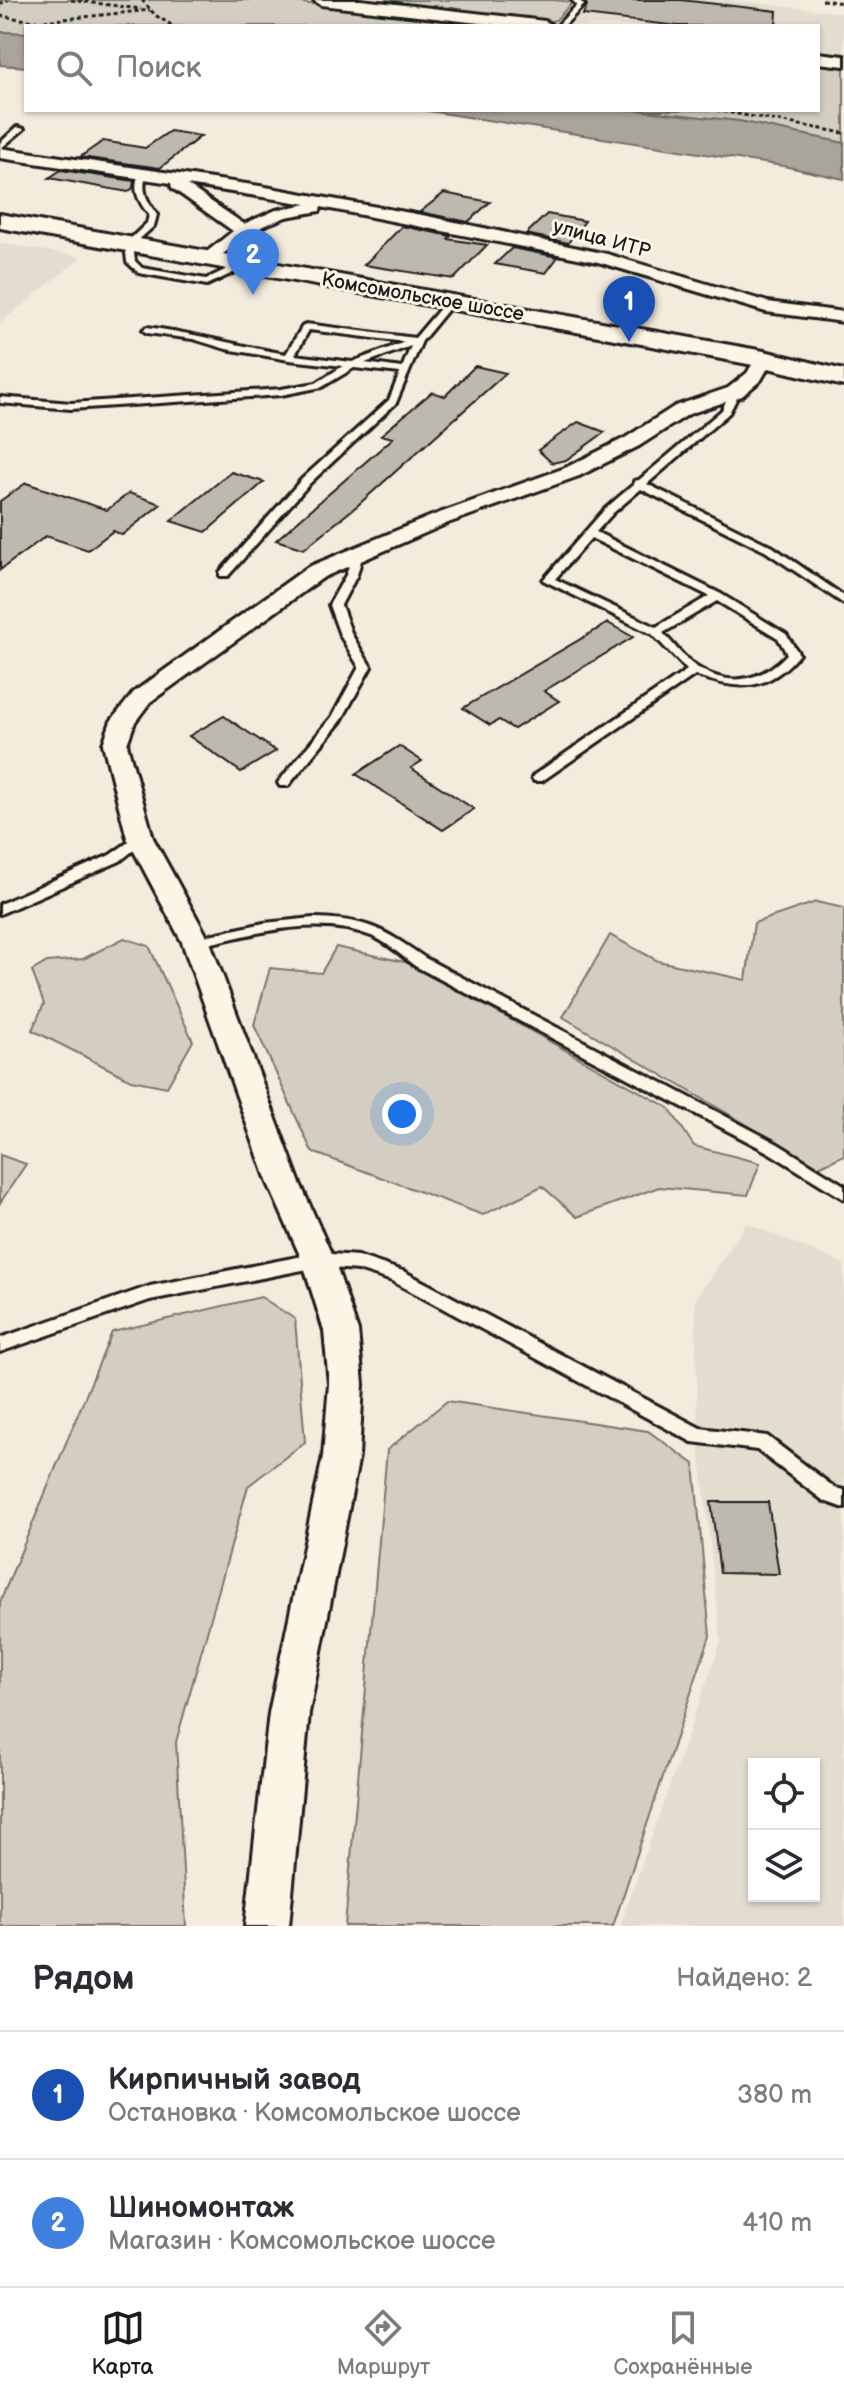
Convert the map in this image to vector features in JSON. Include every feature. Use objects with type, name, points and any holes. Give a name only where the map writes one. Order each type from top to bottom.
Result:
[{"type":"main road","name":"Комсомольское шоссе","points":[[0,221],[764,359],[844,378]]},
{"type":"street","points":[[321,0],[528,24]]},
{"type":"street","points":[[820,58],[844,61]]},
{"type":"street","name":"улица ИТР","points":[[0,150],[142,176],[260,191],[499,235],[601,258],[766,307],[844,317]]},
{"type":"street","name":"улица ИТР","points":[[164,179],[213,208],[241,231],[270,216],[292,210],[347,208]]},
{"type":"street","points":[[210,258],[241,231]]},
{"type":"street","points":[[267,1926],[289,1713],[341,1456],[346,1384],[341,1331],[318,1260],[283,1181],[196,942],[140,838],[115,744],[123,721],[142,697],[316,572],[441,519],[572,472],[632,442],[682,410],[735,392],[754,376],[764,359]]},
{"type":"lane","points":[[562,24],[581,5],[575,0]]},
{"type":"lane","points":[[0,150],[20,129]]},
{"type":"lane","points":[[142,176],[138,184],[141,198],[153,215],[151,224],[129,244],[131,262],[139,270],[207,282],[245,264]]},
{"type":"lane","points":[[224,574],[306,481],[393,401],[418,340],[451,301]]},
{"type":"lane","points":[[289,357],[306,327],[418,340]]},
{"type":"lane","points":[[147,330],[194,336],[226,346],[289,357],[405,371]]},
{"type":"lane","points":[[0,400],[71,406],[281,392],[319,385],[352,365],[418,340]]},
{"type":"lane","points":[[590,533],[717,596],[782,636],[793,654],[780,669],[751,684],[725,683],[694,671],[656,632],[548,580],[590,533],[638,483],[726,411],[735,392]]},
{"type":"lane","points":[[638,483],[769,549],[844,601]]},
{"type":"lane","points":[[284,783],[337,718],[365,667],[346,635],[335,605],[344,585],[357,569],[357,557]]},
{"type":"lane","points":[[656,632],[717,596]]},
{"type":"lane","points":[[538,778],[694,671]]},
{"type":"lane","points":[[0,909],[115,858],[140,838]]},
{"type":"lane","points":[[196,942],[248,929],[311,923],[356,926],[381,934],[420,962],[773,1148],[844,1193]]},
{"type":"lane","points":[[0,1345],[150,1293],[318,1260],[358,1263],[397,1276],[698,1436],[761,1442],[830,1495],[844,1499]]},
{"type":"path","points":[[0,4],[8,0]]},
{"type":"path","points":[[71,0],[150,10]]},
{"type":"path","points":[[142,0],[150,10],[170,24]]},
{"type":"path","points":[[822,0],[844,3]]},
{"type":"path","points":[[44,21],[150,10]]},
{"type":"path","points":[[0,16],[60,24]]},
{"type":"path","points":[[727,112],[844,133]]},
{"type":"shaded area","points":[[0,0],[277,0],[480,24],[24,24],[24,33],[0,32]]},
{"type":"shaded area","points":[[365,0],[573,2],[556,20],[547,22]]},
{"type":"shaded area","points":[[554,0],[729,0],[844,13],[844,54],[820,51],[820,24],[573,24],[556,20],[572,3]]},
{"type":"shaded area","points":[[0,32],[24,33],[24,67],[0,65]]},
{"type":"shaded area","points":[[820,63],[844,66],[844,143],[739,121],[655,112],[820,112]]},
{"type":"shaded area","points":[[435,112],[655,112],[739,121],[844,143],[844,179],[783,166]]},
{"type":"shaded area","points":[[0,243],[82,257],[0,323]]},
{"type":"shaded area","points":[[816,902],[844,908],[844,1155],[819,1167],[563,1017],[610,935],[658,961],[746,980],[754,923]]},
{"type":"shaded area","points":[[124,938],[149,946],[193,1041],[167,1087],[131,1080],[32,1030],[44,1004],[32,971],[47,962],[83,959]]},
{"type":"shaded area","points":[[336,947],[409,963],[669,1108],[694,1146],[760,1163],[748,1195],[659,1187],[577,1217],[542,1186],[483,1215],[312,1152],[254,1025],[270,968],[321,973]]},
{"type":"shaded area","points":[[0,1155],[26,1164],[0,1203]]},
{"type":"shaded area","points":[[747,1223],[844,1264],[844,1926],[620,1926],[721,1641],[698,1436],[695,1300]]},
{"type":"shaded area","points":[[261,1297],[295,1319],[305,1442],[248,1486],[176,1742],[186,1926],[0,1926],[0,1602],[112,1332]]},
{"type":"shaded area","points":[[447,1401],[648,1431],[694,1464],[710,1636],[613,1926],[345,1926],[387,1450]]},
{"type":"building","points":[[584,0],[681,0],[777,11],[776,24],[661,24],[583,15],[587,5]]},
{"type":"building","points":[[170,131],[201,136],[160,168],[80,157],[103,141],[145,148]]},
{"type":"building","points":[[61,170],[134,181],[133,188],[128,192],[49,178]]},
{"type":"building","points":[[444,193],[490,202],[468,222],[420,212]]},
{"type":"building","points":[[547,214],[585,221],[568,243],[526,234]]},
{"type":"building","points":[[402,226],[451,236],[448,239],[487,245],[454,279],[364,265]]},
{"type":"building","points":[[512,248],[558,257],[546,273],[495,264]]},
{"type":"building","points":[[475,366],[506,373],[304,549],[276,540],[393,438],[381,435],[432,392],[445,396]]},
{"type":"building","points":[[578,422],[605,432],[566,460],[552,463],[538,450]]},
{"type":"building","points":[[231,472],[264,482],[206,532],[171,521]]},
{"type":"building","points":[[26,483],[107,510],[129,493],[161,504],[122,535],[113,531],[88,550],[46,536],[0,570],[0,501]]},
{"type":"building","points":[[608,623],[633,637],[544,691],[559,701],[514,729],[499,720],[490,725],[463,708]]},
{"type":"building","points":[[224,716],[276,751],[241,772],[189,736]]},
{"type":"building","points":[[399,746],[422,761],[411,768],[474,809],[443,830],[356,774]]},
{"type":"building","points":[[711,1502],[768,1502],[779,1574],[720,1573]]},
{"type":"place","name":"Шиномонтаж","points":[[253,295]]},
{"type":"place","name":"Кирпичный завод","points":[[629,342]]}]
